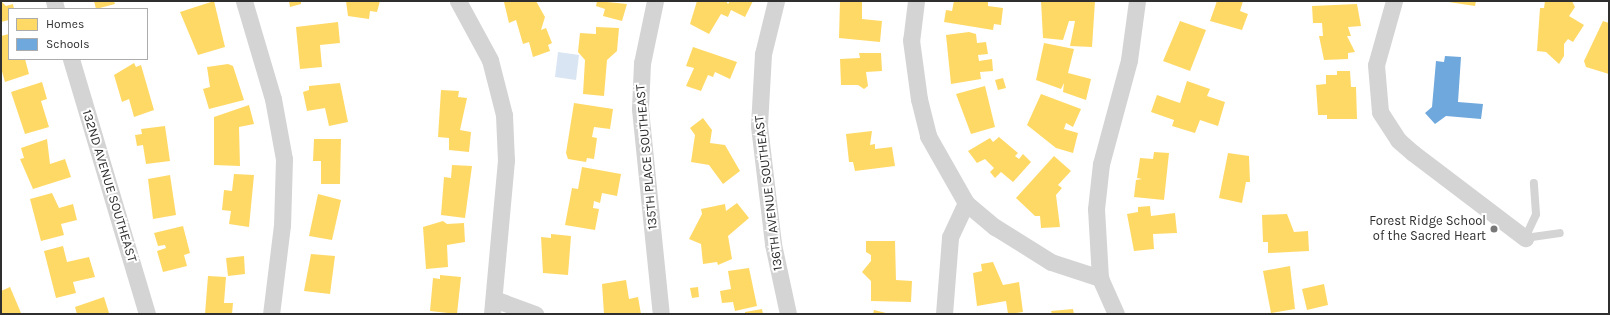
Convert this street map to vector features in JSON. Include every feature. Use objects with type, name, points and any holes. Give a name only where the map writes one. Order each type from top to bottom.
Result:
[{"type":"street","points":[[244,1],[276,112],[284,158],[282,225],[271,314]]},
{"type":"street","name":"135TH PLACE SOUTHEAST","points":[[655,1],[642,63],[640,109],[661,314]]},
{"type":"street","name":"136TH AVENUE SOUTHEAST","points":[[776,1],[762,54],[759,126],[773,244],[788,314]]},
{"type":"street","points":[[916,1],[911,40],[919,99],[928,136],[966,203],[995,227],[1052,262],[1100,278]]},
{"type":"street","points":[[1116,314],[1100,278],[1096,208],[1101,164],[1129,60],[1137,1]]},
{"type":"street","points":[[1394,1],[1376,65],[1380,112],[1408,149],[1525,238]]},
{"type":"street","points":[[461,2],[490,60],[504,115],[506,160],[493,306],[534,314]]},
{"type":"street","name":"132ND AVENUE SOUTHEAST","points":[[71,60],[147,314]]},
{"type":"street","points":[[944,314],[950,237],[966,203]]},
{"type":"lane","points":[[1525,238],[1536,214],[1534,182]]},
{"type":"lane","points":[[1525,238],[1560,234]]},
{"type":"shaded area","points":[[558,52],[579,55],[576,80],[555,77]]},
{"type":"building: Homes","points":[[1,1],[6,6],[13,4],[14,8],[8,8],[8,20],[1,22]]},
{"type":"building: Homes","points":[[94,1],[114,1],[115,4],[100,8],[96,8]]},
{"type":"building: Homes","points":[[214,1],[225,47],[198,55],[180,12]]},
{"type":"building: Homes","points":[[289,1],[301,1],[301,4],[290,7]]},
{"type":"building: Homes","points":[[346,1],[380,1],[377,12],[370,11],[369,19],[348,16]]},
{"type":"building: Homes","points":[[536,1],[545,17],[541,30],[546,28],[552,43],[548,45],[550,51],[533,57],[529,42],[523,44],[516,20],[509,23],[504,2]]},
{"type":"building: Homes","points":[[597,1],[627,4],[622,21],[603,16],[605,9],[596,6]]},
{"type":"building: Homes","points":[[697,1],[726,1],[728,4],[730,1],[753,1],[745,17],[731,10],[728,17],[721,14],[709,34],[690,24]]},
{"type":"building: Homes","points":[[840,1],[862,1],[862,19],[882,21],[880,42],[839,38]]},
{"type":"building: Homes","points":[[954,1],[988,1],[988,6],[1003,8],[1001,25],[994,24],[993,30],[944,22],[946,10],[952,11]]},
{"type":"building: Homes","points":[[1041,1],[1095,1],[1092,47],[1070,46],[1075,21],[1069,21],[1063,40],[1043,38]]},
{"type":"building: Homes","points":[[1217,1],[1243,1],[1240,11],[1248,14],[1242,30],[1210,21]]},
{"type":"building: Homes","points":[[1442,1],[1476,1],[1475,6]]},
{"type":"building: Homes","points":[[1545,1],[1572,1],[1575,7],[1569,16],[1584,25],[1573,42],[1568,39],[1564,44],[1564,56],[1559,64],[1546,52],[1537,51],[1540,8],[1544,8]]},
{"type":"building: Homes","points":[[1357,4],[1361,26],[1348,27],[1351,36],[1347,36],[1355,52],[1348,53],[1348,59],[1324,60],[1319,36],[1323,36],[1322,23],[1313,23],[1312,6]]},
{"type":"building: Homes","points":[[1180,21],[1206,30],[1190,71],[1163,61]]},
{"type":"building: Homes","points":[[1603,21],[1609,23],[1609,74],[1586,67],[1584,61]]},
{"type":"building: Homes","points":[[338,22],[340,43],[320,45],[322,67],[300,69],[296,27]]},
{"type":"building: Homes","points":[[596,27],[619,28],[617,51],[607,60],[604,96],[583,94],[585,60],[578,52],[580,33],[596,34]]},
{"type":"building: Homes","points":[[969,32],[976,34],[977,43],[986,42],[988,54],[978,55],[979,61],[992,59],[993,71],[980,72],[981,79],[951,84],[946,35]]},
{"type":"building: Homes","points":[[8,34],[8,60],[25,60],[29,74],[5,82],[1,68],[1,36]]},
{"type":"building: Homes","points":[[1044,43],[1074,49],[1068,73],[1091,79],[1086,100],[1063,92],[1064,83],[1061,89],[1036,80]]},
{"type":"building: Homes","points":[[693,47],[737,62],[730,79],[715,72],[713,77],[708,75],[701,91],[686,86],[694,68],[686,66]]},
{"type":"building: Homes","points":[[859,53],[881,53],[882,71],[866,72],[868,86],[864,89],[858,85],[841,85],[840,59],[860,58]]},
{"type":"building: Homes","points":[[134,63],[136,67],[141,65],[154,110],[134,117],[129,99],[122,102],[114,75]]},
{"type":"building: Homes","points":[[228,64],[233,66],[244,100],[209,109],[203,89],[210,87],[207,67]]},
{"type":"building: Homes","points":[[1337,71],[1350,71],[1351,87],[1356,87],[1357,119],[1327,119],[1327,115],[1318,115],[1316,85],[1326,84],[1326,75],[1337,75]]},
{"type":"building: Homes","points":[[1003,78],[1006,88],[998,90],[995,80]]},
{"type":"building: Homes","points":[[1187,81],[1210,89],[1207,96],[1225,102],[1218,126],[1200,120],[1195,133],[1172,126],[1174,120],[1151,112],[1157,95],[1180,103]]},
{"type":"building: Homes","points":[[42,82],[47,99],[41,101],[49,127],[25,134],[11,92]]},
{"type":"building: Homes","points":[[340,83],[348,122],[329,126],[325,108],[307,111],[303,92],[309,90],[309,86]]},
{"type":"building: Homes","points":[[985,86],[995,127],[971,134],[956,94]]},
{"type":"building: Homes","points":[[441,90],[459,91],[458,97],[467,98],[460,130],[471,132],[469,152],[449,150],[449,138],[438,137]]},
{"type":"building: Homes","points":[[1041,94],[1081,109],[1073,127],[1066,123],[1064,129],[1078,133],[1073,153],[1056,148],[1027,125]]},
{"type":"building: Homes","points":[[574,103],[613,109],[610,129],[594,127],[592,137],[597,138],[594,159],[587,158],[586,162],[568,159],[566,153]]},
{"type":"building: Homes","points":[[249,105],[254,124],[239,127],[240,166],[214,165],[214,117]]},
{"type":"building: Homes","points":[[703,118],[712,130],[710,143],[725,145],[740,171],[723,184],[709,165],[691,162],[695,135],[690,128]]},
{"type":"building: Homes","points":[[165,126],[170,161],[146,164],[143,145],[137,146],[135,135],[142,134],[141,129]]},
{"type":"building: Homes","points":[[872,131],[870,145],[875,144],[875,149],[892,147],[895,166],[855,171],[853,162],[849,162],[846,134]]},
{"type":"building: Homes","points":[[999,137],[1018,153],[1015,156],[1019,159],[1023,154],[1031,162],[1013,182],[1001,172],[995,178],[990,172],[994,168],[985,159],[977,163],[968,151],[990,138],[993,142]]},
{"type":"building: Homes","points":[[47,139],[50,164],[65,159],[71,177],[33,189],[20,159],[24,158],[21,148]]},
{"type":"building: Homes","points":[[314,139],[341,139],[340,184],[321,184],[321,161],[313,161]]},
{"type":"building: Homes","points":[[1154,152],[1169,153],[1164,200],[1134,197],[1136,180],[1142,179],[1137,178],[1140,158],[1153,159]]},
{"type":"building: Homes","points":[[1228,153],[1249,156],[1250,182],[1246,182],[1242,203],[1219,198]]},
{"type":"building: Homes","points":[[1054,156],[1071,171],[1058,185],[1062,188],[1056,195],[1060,227],[1041,228],[1040,216],[1035,216],[1016,198]]},
{"type":"building: Homes","points":[[452,165],[472,166],[465,218],[441,215],[444,177],[451,178]]},
{"type":"building: Homes","points":[[582,167],[621,174],[617,196],[602,193],[600,203],[594,201],[593,208],[599,209],[595,230],[565,225],[572,188],[578,189]]},
{"type":"building: Homes","points":[[234,174],[254,175],[249,227],[229,224],[231,211],[222,210],[224,190],[232,191]]},
{"type":"building: Homes","points":[[170,175],[176,215],[153,219],[148,179]]},
{"type":"building: Homes","points":[[52,193],[59,208],[73,204],[77,220],[61,224],[64,235],[41,241],[30,199]]},
{"type":"building: Homes","points":[[318,194],[341,200],[332,240],[309,236]]},
{"type":"building: Homes","points":[[737,203],[749,218],[728,236],[732,259],[718,265],[717,262],[703,264],[701,244],[689,239],[702,214],[701,209],[725,204],[726,211]]},
{"type":"building: Homes","points":[[1150,206],[1151,216],[1175,213],[1177,233],[1153,234],[1154,249],[1134,251],[1127,214],[1138,212],[1138,207]]},
{"type":"building: Homes","points":[[1287,214],[1294,232],[1308,231],[1309,251],[1268,253],[1268,242],[1263,242],[1262,215]]},
{"type":"building: Homes","points":[[443,221],[447,224],[464,223],[465,242],[447,245],[448,267],[426,269],[423,227]]},
{"type":"building: Homes","points":[[183,226],[190,253],[184,255],[187,266],[163,272],[157,251],[166,248],[165,245],[158,246],[154,233]]},
{"type":"building: Homes","points":[[551,234],[571,236],[568,275],[543,273],[541,237],[551,238]]},
{"type":"building: Homes","points":[[866,241],[895,241],[896,280],[912,281],[911,302],[871,301],[871,281],[862,272],[871,261],[871,255],[866,252]]},
{"type":"building: Homes","points":[[63,246],[67,262],[89,257],[95,277],[73,282],[76,293],[56,298],[44,251]]},
{"type":"building: Homes","points":[[311,254],[335,256],[330,294],[304,291]]},
{"type":"building: Homes","points":[[244,256],[245,274],[228,276],[226,258]]},
{"type":"building: Homes","points":[[993,262],[1003,285],[1019,282],[1023,312],[1008,314],[1006,301],[977,306],[973,273],[982,271],[981,264]]},
{"type":"building: Homes","points":[[1290,266],[1295,309],[1271,313],[1263,271]]},
{"type":"building: Homes","points":[[749,268],[757,306],[735,311],[733,302],[722,303],[720,291],[731,289],[728,271]]},
{"type":"building: Homes","points":[[440,275],[461,277],[457,314],[430,311],[433,278],[440,279]]},
{"type":"building: Homes","points":[[208,276],[226,277],[224,303],[233,303],[232,314],[205,314]]},
{"type":"building: Homes","points":[[626,280],[629,299],[638,297],[641,314],[604,314],[602,284]]},
{"type":"building: Homes","points":[[1324,284],[1328,305],[1307,310],[1302,289]]},
{"type":"building: Homes","points":[[10,287],[21,313],[20,314],[1,314],[1,291]]},
{"type":"building: Homes","points":[[698,287],[699,297],[692,298],[690,288]]},
{"type":"building: Homes","points":[[104,297],[109,313],[77,314],[75,307]]},
{"type":"building: Homes","points":[[762,309],[763,314],[745,314],[745,312]]},
{"type":"building: Homes","points":[[1073,309],[1074,314],[1052,314],[1051,311]]},
{"type":"building: Homes","points":[[874,310],[886,313],[886,314],[873,314]]},
{"type":"building: Schools","points":[[1445,56],[1461,57],[1458,102],[1483,104],[1481,119],[1446,116],[1435,124],[1425,113],[1432,107],[1436,61],[1444,62]]},
{"type":"place","name":"Forest Ridge School of the Sacred Heart","points":[[1494,229]]}]
